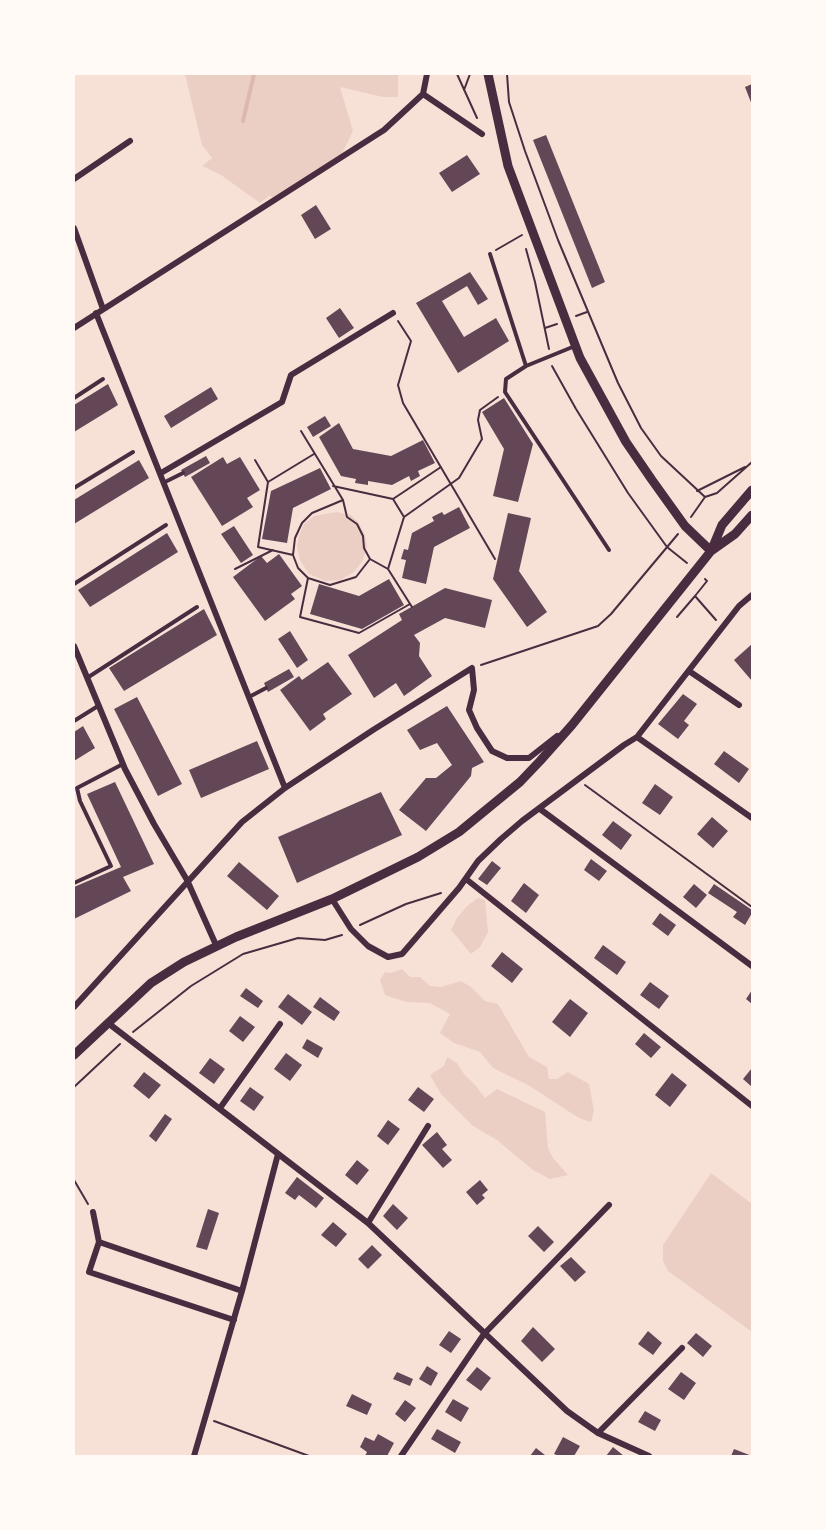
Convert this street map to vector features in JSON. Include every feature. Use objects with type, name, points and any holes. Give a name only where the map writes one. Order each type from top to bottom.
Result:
[{"type":"street","points":[[74,328],[360,147],[391,125],[423,93],[427,74]]},
{"type":"street","points":[[488,74],[508,166],[580,358],[626,442],[685,526],[711,551]]},
{"type":"street","points":[[423,93],[482,134]]},
{"type":"street","points":[[74,179],[130,141]]},
{"type":"street","points":[[74,228],[99,311],[285,788]]},
{"type":"street","points":[[161,473],[282,402],[291,375],[393,314]]},
{"type":"street","points":[[74,1055],[151,983],[184,962],[216,945],[332,899],[418,857],[459,832],[520,782],[572,725],[711,551],[722,525],[753,490]]},
{"type":"street","points":[[711,551],[735,534],[753,515]]},
{"type":"street","points":[[332,899],[351,929],[378,954],[396,957],[408,949],[459,888],[478,861],[501,839],[637,737],[739,606],[753,595]]},
{"type":"street","points":[[74,646],[123,764],[153,824],[187,879],[216,945]]},
{"type":"street","points":[[75,1002],[242,822],[285,788],[472,668],[474,690],[469,710],[477,728],[492,751],[507,758],[529,758],[572,725]]},
{"type":"street","points":[[689,671],[739,705]]},
{"type":"street","points":[[637,737],[753,818]]},
{"type":"street","points":[[540,809],[753,966]]},
{"type":"street","points":[[466,879],[753,1106]]},
{"type":"street","points":[[108,1023],[368,1223],[567,1411],[598,1433],[649,1456]]},
{"type":"street","points":[[220,1108],[280,1024]]},
{"type":"street","points":[[368,1223],[428,1126]]},
{"type":"street","points":[[194,1456],[234,1320],[278,1154]]},
{"type":"street","points":[[401,1456],[484,1334],[609,1205]]},
{"type":"street","points":[[93,1212],[99,1242],[89,1272],[234,1320]]},
{"type":"street","points":[[99,1242],[242,1291]]},
{"type":"street","points":[[598,1433],[682,1348]]},
{"type":"lane","points":[[490,254],[526,366]]},
{"type":"lane","points":[[576,345],[526,366],[506,379],[505,392],[609,550]]},
{"type":"lane","points":[[74,398],[104,380]]},
{"type":"lane","points":[[74,488],[133,452]]},
{"type":"lane","points":[[165,482],[183,473]]},
{"type":"lane","points":[[74,584],[166,525]]},
{"type":"lane","points":[[86,678],[197,607]]},
{"type":"lane","points":[[249,697],[266,688]]},
{"type":"lane","points":[[74,721],[98,706]]},
{"type":"lane","points":[[74,882],[111,866],[77,794],[77,788],[123,764]]},
{"type":"path","points":[[464,90],[470,74]]},
{"type":"path","points":[[507,74],[509,102],[525,151],[558,240],[618,383],[661,456],[705,497]]},
{"type":"path","points":[[490,254],[522,235]]},
{"type":"path","points":[[393,314],[411,341],[398,385],[403,404],[495,559]]},
{"type":"path","points":[[388,569],[404,517],[459,478],[482,439],[478,420],[480,410],[505,392]]},
{"type":"path","points":[[301,431],[343,500],[347,517],[357,524],[370,559],[388,569],[411,606],[359,633],[300,617],[308,578]]},
{"type":"path","points":[[268,482],[314,454]]},
{"type":"path","points":[[255,460],[268,482],[258,547],[293,555]]},
{"type":"path","points":[[697,491],[751,463]]},
{"type":"path","points":[[472,668],[526,648],[598,626],[611,614],[653,561],[685,526],[705,497],[717,493],[751,463]]},
{"type":"path","points":[[333,486],[393,498],[441,468]]},
{"type":"path","points":[[393,498],[404,517]]},
{"type":"path","points":[[343,500],[312,513],[302,523],[295,538],[293,555],[298,568],[308,578],[330,585],[356,577],[370,559]]},
{"type":"path","points":[[235,569],[273,550]]},
{"type":"path","points":[[677,617],[695,596]]},
{"type":"path","points":[[577,780],[753,907]]},
{"type":"path","points":[[74,1087],[127,1037],[190,986],[243,954],[298,938],[325,940],[343,935],[351,929],[406,904],[459,888]]},
{"type":"path","points":[[74,1180],[93,1212]]},
{"type":"path","points":[[206,1418],[309,1456]]},
{"type":"shaded area","points":[[185,74],[398,74],[398,97],[383,97],[340,87],[353,131],[341,156],[260,203],[221,175],[202,166],[212,158],[202,145]]},
{"type":"shaded area","points":[[337,512],[351,515],[358,522],[365,535],[367,546],[363,560],[354,572],[340,580],[325,581],[309,574],[300,560],[297,547],[304,524],[314,516]]},
{"type":"shaded area","points":[[478,898],[485,900],[488,932],[480,947],[471,954],[451,930],[467,906]]},
{"type":"shaded area","points":[[402,969],[410,977],[420,977],[430,986],[441,987],[461,981],[485,1001],[498,1004],[529,1057],[547,1067],[549,1079],[557,1079],[568,1072],[589,1084],[594,1111],[591,1122],[579,1118],[528,1085],[493,1068],[480,1052],[454,1043],[440,1033],[450,1014],[430,1003],[406,1002],[385,995],[380,980],[385,972],[391,973]]},
{"type":"shaded area","points":[[447,1057],[457,1063],[485,1098],[497,1089],[545,1112],[548,1148],[553,1158],[568,1175],[550,1179],[533,1170],[497,1140],[473,1126],[441,1094],[430,1075],[444,1066]]},
{"type":"shaded area","points":[[711,1173],[752,1204],[752,1332],[668,1271],[663,1261],[663,1245]]},
{"type":"building","points":[[752,84],[752,105],[745,87]]},
{"type":"building","points":[[546,135],[605,282],[592,288],[533,140]]},
{"type":"building","points":[[467,155],[480,174],[452,192],[439,173]]},
{"type":"building","points":[[316,205],[331,229],[315,239],[301,215]]},
{"type":"building","points":[[470,272],[488,299],[478,305],[467,286],[442,301],[464,337],[496,318],[509,341],[458,373],[416,303]]},
{"type":"building","points":[[340,308],[354,328],[339,338],[326,318]]},
{"type":"building","points":[[108,384],[118,405],[74,432],[74,405]]},
{"type":"building","points":[[211,387],[218,399],[171,428],[164,416]]},
{"type":"building","points":[[504,398],[533,444],[518,502],[493,496],[504,449],[482,412]]},
{"type":"building","points":[[325,416],[331,426],[313,437],[307,427]]},
{"type":"building","points":[[339,423],[353,449],[391,456],[423,440],[435,463],[418,471],[420,476],[411,481],[409,476],[392,485],[368,481],[368,485],[355,483],[356,479],[341,476],[319,437]]},
{"type":"building","points":[[206,456],[210,463],[185,477],[181,470]]},
{"type":"building","points":[[223,457],[227,464],[240,457],[260,490],[247,498],[253,507],[222,526],[191,477]]},
{"type":"building","points":[[139,460],[149,478],[74,524],[74,500]]},
{"type":"building","points":[[320,468],[331,489],[293,508],[287,543],[262,539],[271,491]]},
{"type":"building","points":[[459,507],[470,528],[434,547],[426,584],[402,578],[406,560],[401,559],[404,549],[408,550],[412,533],[434,521],[432,517],[442,512],[444,515]]},
{"type":"building","points":[[508,513],[531,518],[519,571],[547,612],[527,627],[493,579]]},
{"type":"building","points":[[234,526],[253,555],[241,563],[221,534]]},
{"type":"building","points":[[167,533],[178,552],[90,607],[78,590]]},
{"type":"building","points":[[279,554],[302,586],[291,594],[295,599],[265,621],[233,577],[261,556],[267,563]]},
{"type":"building","points":[[389,579],[404,605],[362,629],[310,614],[319,584],[359,596]]},
{"type":"building","points":[[445,588],[492,600],[485,628],[445,618],[414,635],[420,643],[419,656],[432,676],[404,696],[396,683],[374,698],[348,655],[402,620],[399,614]]},
{"type":"building","points":[[204,609],[217,635],[124,691],[109,668]]},
{"type":"building","points":[[290,631],[308,660],[297,668],[278,639]]},
{"type":"building","points":[[752,644],[752,681],[734,660]]},
{"type":"building","points":[[328,662],[352,694],[323,714],[326,719],[310,731],[280,690],[299,676],[302,680]]},
{"type":"building","points":[[289,669],[294,677],[268,692],[264,683]]},
{"type":"building","points":[[683,694],[697,704],[684,721],[689,725],[678,739],[658,724]]},
{"type":"building","points":[[137,697],[182,784],[158,796],[114,709]]},
{"type":"building","points":[[447,706],[484,762],[472,768],[471,776],[426,831],[399,810],[426,778],[436,778],[452,765],[437,743],[420,750],[407,730]]},
{"type":"building","points":[[83,726],[95,748],[74,761],[74,732]]},
{"type":"building","points":[[257,741],[269,769],[201,798],[189,770]]},
{"type":"building","points":[[724,751],[749,769],[739,783],[714,764]]},
{"type":"building","points":[[115,782],[154,864],[123,877],[131,891],[74,919],[74,887],[121,867],[87,794]]},
{"type":"building","points":[[655,784],[673,797],[660,815],[642,803]]},
{"type":"building","points":[[381,792],[402,835],[297,883],[278,837]]},
{"type":"building","points":[[712,817],[728,831],[713,848],[697,834]]},
{"type":"building","points":[[613,821],[632,835],[621,850],[602,835]]},
{"type":"building","points":[[591,859],[607,871],[599,881],[584,870]]},
{"type":"building","points":[[492,861],[501,868],[487,885],[478,879]]},
{"type":"building","points":[[239,862],[279,896],[267,910],[227,876]]},
{"type":"building","points":[[524,883],[539,895],[526,913],[511,901]]},
{"type":"building","points":[[694,884],[707,895],[696,908],[683,897]]},
{"type":"building","points":[[714,884],[752,910],[745,925],[733,917],[737,912],[708,893]]},
{"type":"building","points":[[660,913],[676,925],[668,936],[652,924]]},
{"type":"building","points":[[603,945],[626,962],[617,975],[594,958]]},
{"type":"building","points":[[502,952],[523,969],[512,983],[491,966]]},
{"type":"building","points":[[650,982],[669,996],[659,1009],[640,995]]},
{"type":"building","points":[[246,988],[263,1001],[258,1008],[240,996]]},
{"type":"building","points":[[752,990],[752,1004],[746,999]]},
{"type":"building","points":[[288,994],[312,1012],[302,1025],[278,1007]]},
{"type":"building","points":[[320,997],[340,1012],[334,1021],[313,1007]]},
{"type":"building","points":[[570,999],[588,1013],[570,1037],[552,1022]]},
{"type":"building","points":[[240,1016],[255,1027],[243,1042],[229,1031]]},
{"type":"building","points":[[644,1033],[661,1047],[651,1058],[635,1044]]},
{"type":"building","points":[[307,1039],[323,1048],[318,1058],[302,1048]]},
{"type":"building","points":[[286,1053],[302,1065],[290,1081],[274,1069]]},
{"type":"building","points":[[210,1058],[225,1069],[214,1084],[199,1073]]},
{"type":"building","points":[[752,1068],[752,1087],[743,1079]]},
{"type":"building","points":[[144,1072],[161,1085],[149,1099],[133,1086]]},
{"type":"building","points":[[672,1073],[687,1085],[670,1107],[655,1095]]},
{"type":"building","points":[[250,1087],[264,1097],[254,1111],[240,1101]]},
{"type":"building","points":[[418,1087],[434,1099],[424,1112],[408,1100]]},
{"type":"building","points":[[165,1114],[172,1119],[156,1142],[149,1136]]},
{"type":"building","points":[[388,1120],[400,1129],[388,1145],[377,1136]]},
{"type":"building","points":[[437,1132],[447,1145],[442,1149],[452,1160],[443,1168],[422,1145]]},
{"type":"building","points":[[357,1160],[369,1170],[357,1185],[345,1175]]},
{"type":"building","points":[[297,1177],[324,1198],[316,1208],[299,1195],[295,1200],[285,1193]]},
{"type":"building","points":[[480,1180],[488,1190],[482,1195],[485,1198],[477,1205],[466,1192]]},
{"type":"building","points":[[393,1204],[408,1218],[397,1230],[383,1216]]},
{"type":"building","points":[[208,1209],[219,1213],[207,1250],[196,1247]]},
{"type":"building","points":[[333,1222],[347,1234],[336,1247],[321,1235]]},
{"type":"building","points":[[538,1226],[554,1242],[544,1252],[528,1236]]},
{"type":"building","points":[[372,1245],[382,1255],[368,1269],[358,1259]]},
{"type":"building","points":[[571,1257],[586,1272],[575,1282],[560,1266]]},
{"type":"building","points":[[533,1327],[555,1349],[542,1362],[521,1341]]},
{"type":"building","points":[[449,1331],[461,1339],[451,1353],[439,1345]]},
{"type":"building","points":[[648,1331],[662,1343],[653,1355],[638,1344]]},
{"type":"building","points":[[696,1333],[712,1346],[703,1357],[687,1343]]},
{"type":"building","points":[[427,1366],[438,1373],[431,1386],[419,1379]]},
{"type":"building","points":[[477,1367],[491,1378],[481,1391],[466,1380]]},
{"type":"building","points":[[397,1372],[413,1379],[410,1386],[393,1379]]},
{"type":"building","points":[[681,1372],[696,1383],[684,1400],[668,1389]]},
{"type":"building","points":[[352,1394],[372,1404],[367,1415],[346,1406]]},
{"type":"building","points":[[453,1399],[469,1408],[461,1422],[445,1412]]},
{"type":"building","points":[[405,1400],[416,1408],[405,1422],[395,1414]]},
{"type":"building","points":[[645,1411],[661,1420],[655,1431],[638,1422]]},
{"type":"building","points":[[437,1429],[461,1442],[455,1453],[431,1439]]},
{"type":"building","points":[[378,1434],[394,1443],[387,1456],[365,1456],[367,1452],[360,1447],[365,1437],[374,1441]]},
{"type":"building","points":[[563,1437],[580,1446],[574,1456],[554,1454]]},
{"type":"building","points":[[613,1447],[624,1456],[606,1456]]},
{"type":"building","points":[[536,1448],[545,1455],[530,1456]]},
{"type":"building","points":[[734,1449],[752,1456],[731,1456]]},
{"type":"waterway","points":[[243,121],[254,74]]}]
